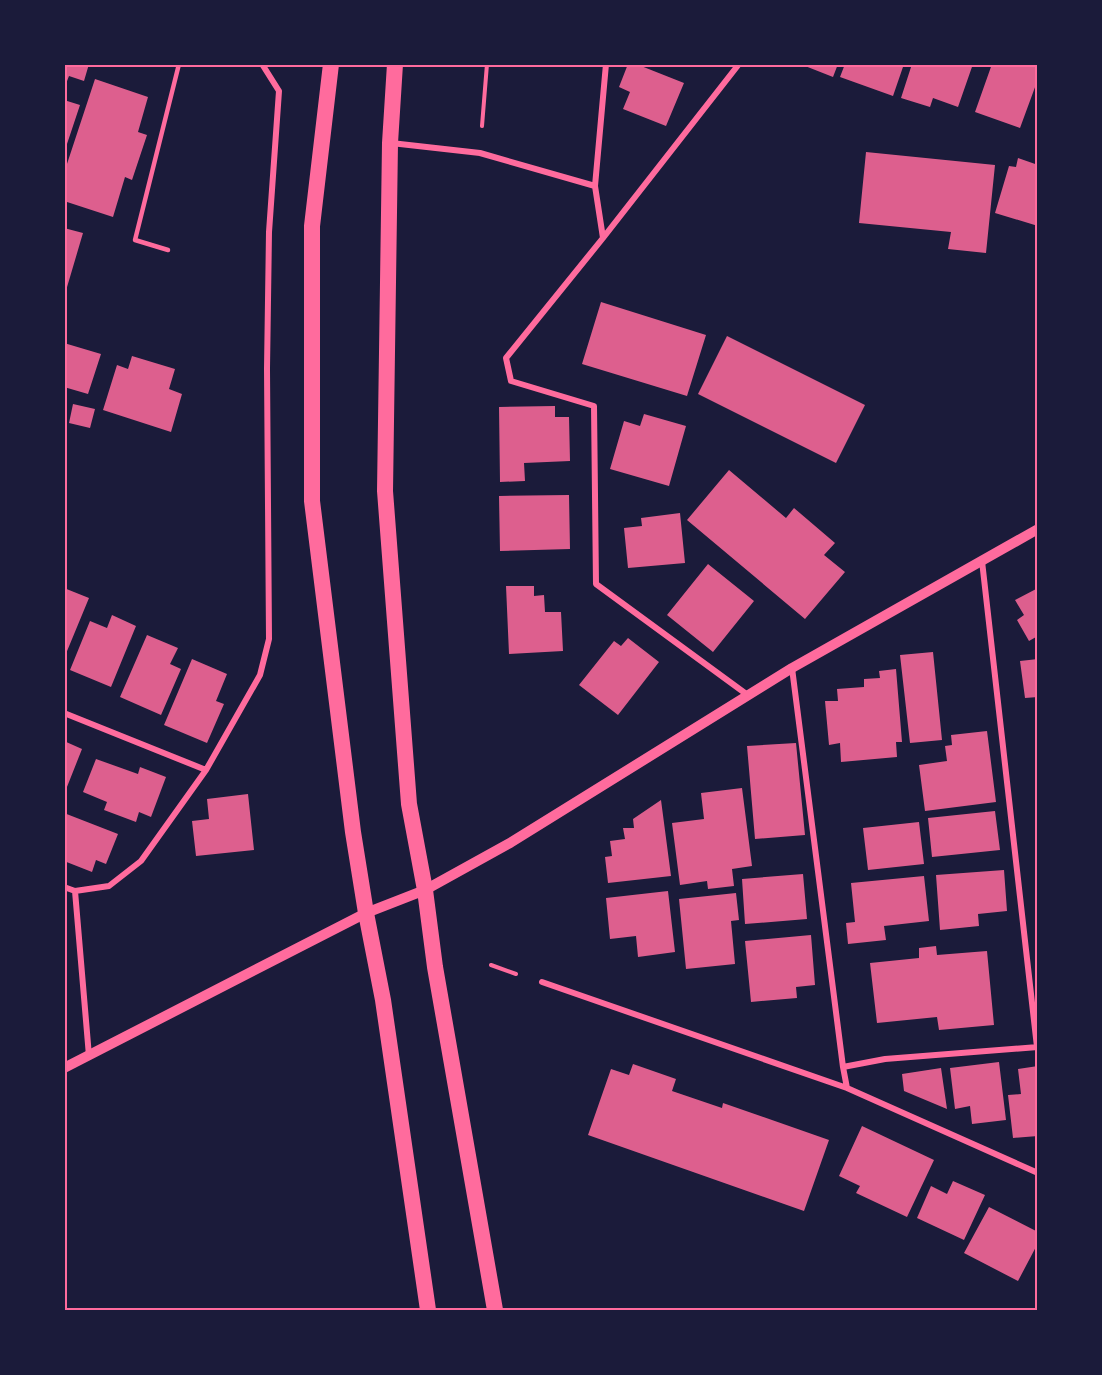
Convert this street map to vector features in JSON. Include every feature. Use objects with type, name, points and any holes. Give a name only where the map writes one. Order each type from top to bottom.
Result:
[{"type":"highway","points":[[331,64],[312,225],[312,501],[353,832],[383,1000],[428,1311]]},
{"type":"highway","points":[[395,64],[390,143],[385,491],[409,804],[495,1311]]},
{"type":"street","points":[[64,887],[75,891],[110,886],[141,861],[206,770],[260,675],[269,639],[267,369],[269,232],[279,91],[262,64]]},
{"type":"street","points":[[603,238],[595,186],[606,64]]},
{"type":"street","points":[[739,64],[506,358],[511,381],[594,406],[596,584],[749,696]]},
{"type":"street","points":[[390,143],[480,153],[595,186]]},
{"type":"street","points":[[64,1068],[366,913],[425,890],[510,843],[792,668],[1038,528]]},
{"type":"street","points":[[843,1067],[885,1059],[1037,1047],[982,560]]},
{"type":"street","points":[[792,668],[843,1067],[848,1088]]},
{"type":"street","points":[[64,713],[206,770]]},
{"type":"street","points":[[75,891],[89,1056]]},
{"type":"street","points":[[542,982],[848,1088],[1038,1173]]},
{"type":"lane","points":[[168,250],[135,240],[179,64]]},
{"type":"path","points":[[480,153],[487,64]]},
{"type":"building","points":[[64,64],[89,64],[84,81],[69,76],[64,89]]},
{"type":"building","points":[[628,64],[636,64],[684,83],[666,126],[623,109],[630,92],[619,87]]},
{"type":"building","points":[[800,64],[838,64],[833,77]]},
{"type":"building","points":[[845,64],[904,64],[893,96],[840,77]]},
{"type":"building","points":[[912,64],[973,64],[958,107],[933,98],[930,107],[901,98]]},
{"type":"building","points":[[992,64],[1028,64],[1038,68],[1038,79],[1020,128],[975,112]]},
{"type":"building","points":[[95,79],[148,97],[138,132],[147,135],[132,180],[125,177],[113,217],[64,201],[64,173]]},
{"type":"building","points":[[64,100],[80,105],[66,147],[64,147]]},
{"type":"building","points":[[866,152],[995,165],[986,253],[948,249],[951,232],[859,223]]},
{"type":"building","points":[[1018,158],[1038,165],[1038,226],[995,213],[1009,166],[1016,167]]},
{"type":"building","points":[[64,228],[83,233],[65,294],[64,294]]},
{"type":"building","points":[[601,302],[706,335],[687,396],[582,364]]},
{"type":"building","points":[[727,336],[865,405],[836,463],[698,394]]},
{"type":"building","points":[[64,343],[101,354],[88,394],[64,387]]},
{"type":"building","points":[[132,356],[175,369],[169,389],[182,394],[171,432],[103,410],[117,365],[128,369]]},
{"type":"building","points":[[73,404],[95,409],[90,428],[69,423]]},
{"type":"building","points":[[555,406],[555,417],[569,417],[570,461],[524,463],[525,481],[500,482],[499,407]]},
{"type":"building","points":[[644,414],[686,426],[669,486],[610,469],[624,421],[640,426]]},
{"type":"building","points":[[729,470],[786,518],[794,508],[835,543],[824,555],[845,572],[805,619],[687,520]]},
{"type":"building","points":[[569,495],[570,549],[500,551],[499,496]]},
{"type":"building","points":[[680,513],[685,563],[628,568],[624,528],[642,526],[641,518]]},
{"type":"building","points":[[708,564],[754,601],[713,652],[667,615]]},
{"type":"building","points":[[506,586],[534,586],[534,596],[544,595],[545,612],[561,612],[563,651],[509,654]]},
{"type":"building","points":[[64,588],[89,598],[65,656],[64,656]]},
{"type":"building","points":[[1038,588],[1038,640],[1036,637],[1029,641],[1017,620],[1024,615],[1015,600]]},
{"type":"building","points":[[112,615],[136,626],[111,687],[70,670],[90,621],[107,628]]},
{"type":"building","points":[[147,635],[178,648],[170,664],[181,669],[161,715],[120,697]]},
{"type":"building","points":[[628,638],[659,662],[618,715],[579,685],[614,641],[621,646]]},
{"type":"building","points":[[933,652],[942,740],[910,743],[900,655]]},
{"type":"building","points":[[192,659],[227,674],[216,701],[224,704],[207,743],[164,725]]},
{"type":"building","points":[[1038,659],[1038,697],[1025,698],[1020,661]]},
{"type":"building","points":[[896,669],[902,742],[896,742],[897,757],[841,762],[840,743],[829,745],[825,701],[838,701],[837,689],[864,687],[864,679],[880,678],[879,671]]},
{"type":"building","points":[[987,731],[996,802],[925,811],[919,765],[947,761],[945,746],[952,745],[951,735]]},
{"type":"building","points":[[64,741],[82,749],[65,792],[64,792]]},
{"type":"building","points":[[796,743],[805,835],[755,839],[747,746]]},
{"type":"building","points":[[96,759],[138,774],[140,767],[166,777],[151,817],[139,812],[136,822],[104,810],[107,802],[83,792]]},
{"type":"building","points":[[742,788],[752,866],[732,869],[734,886],[708,889],[707,881],[680,885],[672,823],[704,819],[701,793]]},
{"type":"building","points":[[248,794],[254,850],[196,856],[192,821],[209,819],[207,799]]},
{"type":"building","points":[[661,800],[671,876],[608,883],[605,857],[612,856],[610,841],[625,839],[623,828],[634,828],[633,819]]},
{"type":"building","points":[[995,811],[1000,850],[932,857],[928,818]]},
{"type":"building","points":[[64,813],[118,834],[106,864],[96,860],[92,872],[64,861]]},
{"type":"building","points":[[919,822],[924,864],[868,870],[863,828]]},
{"type":"building","points":[[1004,870],[1007,911],[978,914],[979,926],[940,930],[936,875]]},
{"type":"building","points":[[803,874],[807,919],[745,924],[742,879]]},
{"type":"building","points":[[924,876],[929,921],[884,926],[886,940],[848,944],[846,923],[855,922],[851,883]]},
{"type":"building","points":[[668,891],[675,952],[638,957],[636,936],[610,939],[606,898]]},
{"type":"building","points":[[736,893],[739,920],[731,921],[735,964],[686,969],[679,899]]},
{"type":"building","points":[[811,935],[815,985],[796,987],[797,998],[751,1002],[745,941]]},
{"type":"building","points":[[936,946],[937,955],[987,951],[994,1025],[939,1030],[937,1017],[877,1023],[870,963],[919,958],[919,948]]},
{"type":"building","points":[[999,1062],[1006,1120],[972,1124],[970,1106],[955,1109],[950,1068]]},
{"type":"building","points":[[633,1064],[676,1079],[672,1091],[722,1108],[723,1103],[829,1140],[804,1211],[588,1135],[611,1069],[629,1075]]},
{"type":"building","points":[[1038,1066],[1038,1136],[1013,1138],[1008,1095],[1021,1094],[1018,1069]]},
{"type":"building","points":[[941,1068],[947,1109],[904,1091],[902,1074]]},
{"type":"building","points":[[862,1126],[934,1160],[907,1217],[856,1193],[860,1186],[839,1176]]},
{"type":"building","points":[[953,1181],[985,1195],[964,1240],[917,1218],[931,1186],[947,1194]]},
{"type":"building","points":[[989,1207],[1038,1232],[1038,1243],[1018,1281],[964,1253]]}]
